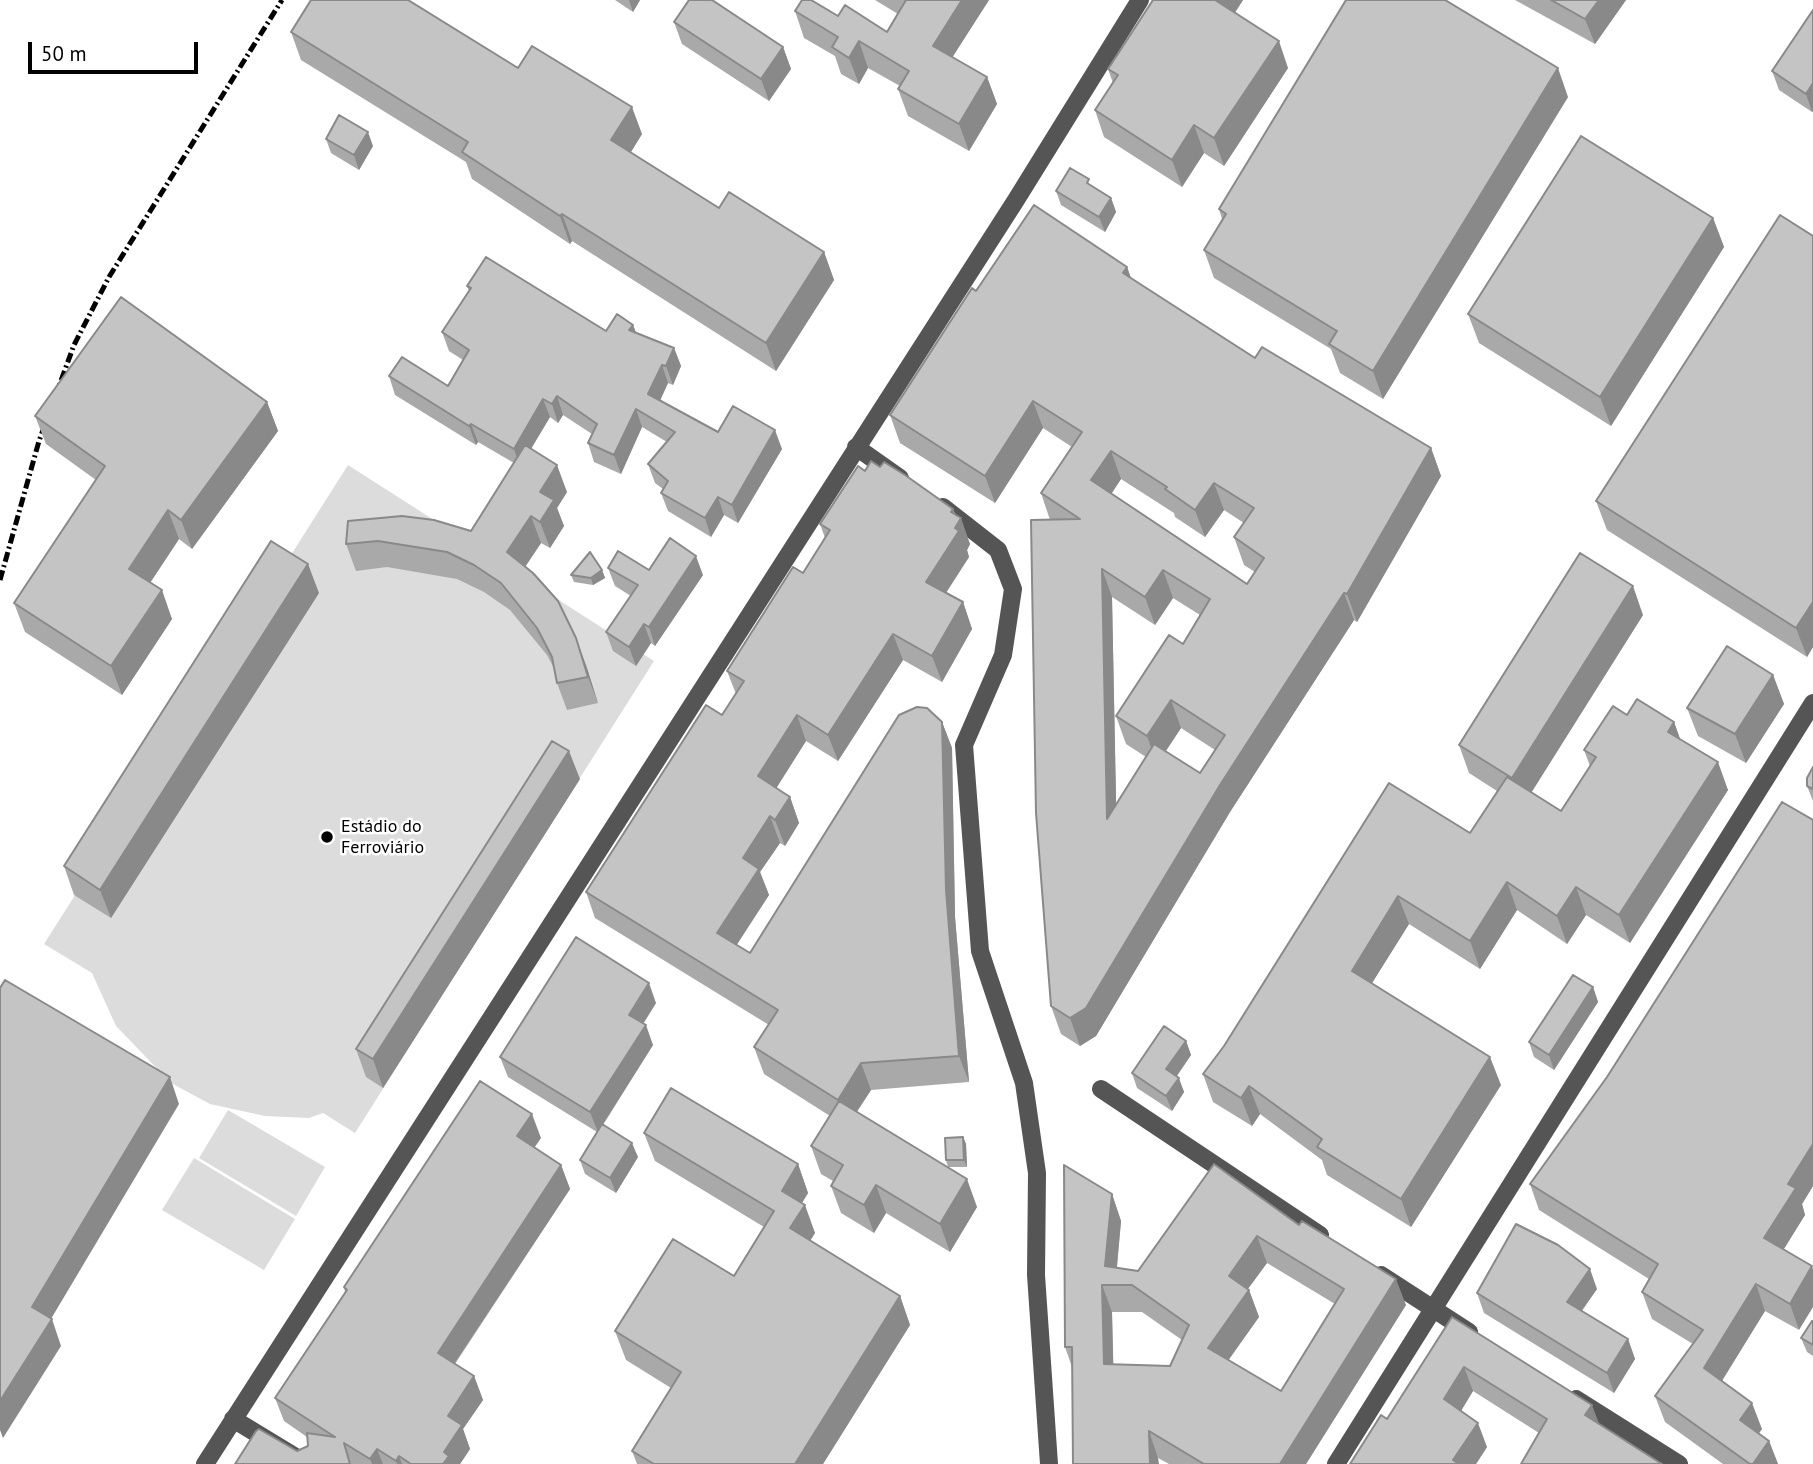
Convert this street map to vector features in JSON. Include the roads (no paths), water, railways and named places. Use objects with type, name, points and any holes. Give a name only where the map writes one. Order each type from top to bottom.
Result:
[{"type":"street","points":[[205,1464],[1016,200],[1140,0]]},
{"type":"street","points":[[856,447],[911,485]]},
{"type":"street","points":[[932,500],[998,550],[1013,589],[1003,655],[964,745],[980,951],[1024,1083],[1037,1173],[1036,1275],[1049,1464]]},
{"type":"street","points":[[1336,1464],[1813,704]]},
{"type":"street","points":[[1101,1089],[1330,1241]]},
{"type":"street","points":[[1364,1264],[1480,1339]]},
{"type":"street","points":[[1562,1391],[1679,1464]]},
{"type":"street","points":[[233,1419],[307,1464]]},
{"type":"railway","points":[[0,580],[39,441],[74,345],[109,277],[282,0]]},
{"type":"place","name":"Estádio do Ferroviário","points":[[327,837]]}]
